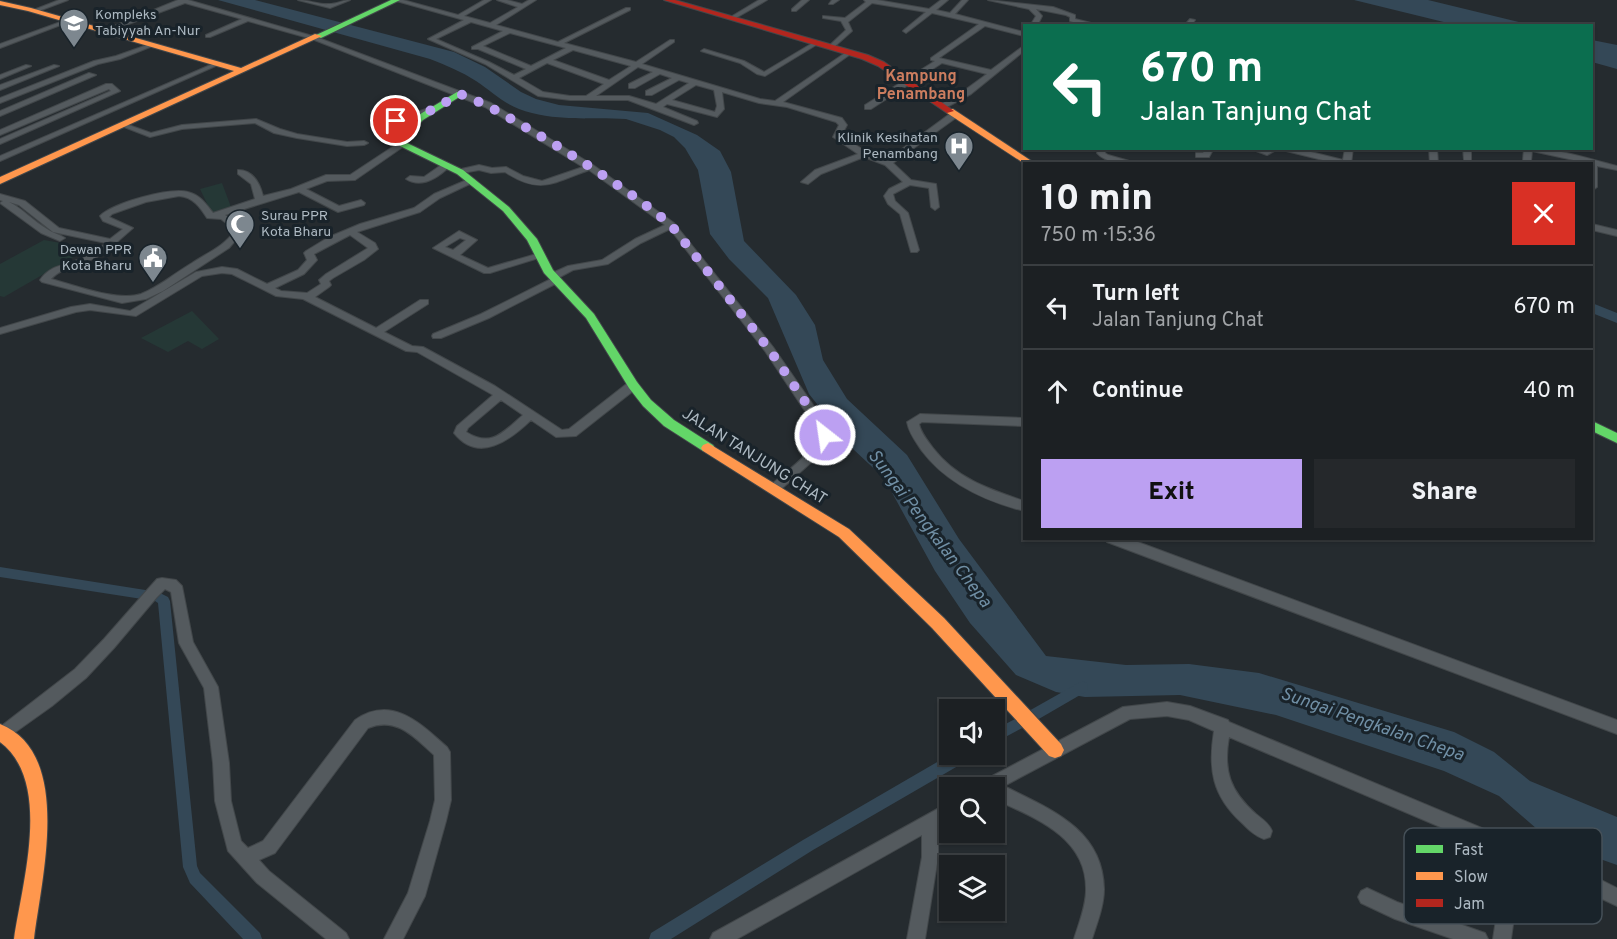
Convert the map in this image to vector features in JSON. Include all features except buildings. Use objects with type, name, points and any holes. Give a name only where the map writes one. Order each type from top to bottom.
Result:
[{"type":"main road","points":[[0,182],[396,0]]},
{"type":"main road","points":[[667,0],[832,46],[881,64],[954,115],[1029,162]]},
{"type":"main road","points":[[0,3],[242,71]]},
{"type":"main road","points":[[403,144],[402,138],[409,128],[432,110],[460,94]]},
{"type":"main road","name":"JALAN TANJUNG CHAT","points":[[403,144],[460,172],[506,208],[532,239],[555,278],[590,316],[633,385],[647,403],[669,423],[844,533],[938,623],[1055,750]]},
{"type":"main road","points":[[1593,426],[1617,438]]},
{"type":"main road","points":[[1,734],[22,750],[32,770],[37,791],[39,841],[24,939]]},
{"type":"street","points":[[0,3],[5,0]]},
{"type":"street","points":[[34,11],[61,0]]},
{"type":"street","points":[[105,31],[183,0],[317,37],[500,112],[590,167],[671,225],[769,349],[823,428],[825,435],[820,448],[775,488]]},
{"type":"street","points":[[301,0],[330,6],[346,0]]},
{"type":"street","points":[[396,0],[637,65],[718,90],[788,105],[839,120],[843,125],[837,137],[864,154],[888,163],[908,182],[933,186],[935,207]]},
{"type":"street","points":[[458,17],[488,0]]},
{"type":"street","points":[[500,0],[523,6]]},
{"type":"street","points":[[490,26],[534,0]]},
{"type":"street","points":[[732,18],[764,0]]},
{"type":"street","points":[[794,10],[806,0]]},
{"type":"street","points":[[832,46],[850,30],[843,24],[846,20],[870,0],[951,15],[1023,34]]},
{"type":"street","points":[[906,31],[945,0]]},
{"type":"street","points":[[951,15],[965,0]]},
{"type":"street","points":[[991,0],[1031,7],[1046,7],[1072,15],[1072,20],[1079,24]]},
{"type":"street","points":[[1031,7],[1039,16],[1034,24]]},
{"type":"street","points":[[558,44],[627,9]]},
{"type":"street","points":[[825,17],[846,20]]},
{"type":"street","points":[[208,36],[248,19]]},
{"type":"street","points":[[470,20],[430,39],[465,52],[547,96],[633,99],[694,123]]},
{"type":"street","points":[[0,46],[68,21]]},
{"type":"street","points":[[982,24],[933,58],[993,73]]},
{"type":"street","points":[[465,52],[508,30]]},
{"type":"street","points":[[589,97],[672,41]]},
{"type":"street","points":[[704,51],[742,62],[759,74],[765,74],[818,42]]},
{"type":"street","points":[[0,101],[96,62],[120,57],[152,45]]},
{"type":"street","points":[[478,46],[532,69]]},
{"type":"street","points":[[512,79],[571,48]]},
{"type":"street","points":[[942,106],[968,92],[1023,49]]},
{"type":"street","points":[[775,104],[850,52]]},
{"type":"street","points":[[487,63],[502,56]]},
{"type":"street","points":[[548,61],[609,83]]},
{"type":"street","points":[[868,107],[940,61]]},
{"type":"street","points":[[0,159],[217,64]]},
{"type":"street","points":[[0,77],[28,66]]},
{"type":"street","points":[[0,88],[56,66]]},
{"type":"street","points":[[632,86],[659,72]]},
{"type":"street","points":[[0,114],[95,78],[0,123]]},
{"type":"street","points":[[649,93],[677,78]]},
{"type":"street","points":[[657,107],[694,83]]},
{"type":"street","points":[[0,133],[110,87],[117,91],[0,142]]},
{"type":"street","points":[[666,101],[717,115],[722,104],[718,90]]},
{"type":"street","points":[[378,126],[432,110]]},
{"type":"street","points":[[42,115],[54,119]]},
{"type":"street","points":[[888,163],[954,115]]},
{"type":"street","points":[[123,125],[148,135],[182,127],[256,121],[277,132],[347,144],[364,143]]},
{"type":"street","points":[[211,217],[300,189],[326,178],[352,178],[403,144]]},
{"type":"street","points":[[1102,150],[1101,153],[1105,157],[1127,162]]},
{"type":"street","points":[[1199,155],[1206,155],[1209,150]]},
{"type":"street","points":[[1258,150],[1267,153],[1272,150]]},
{"type":"street","points":[[1290,150],[1339,162]]},
{"type":"street","points":[[1467,150],[1468,160]]},
{"type":"street","points":[[1527,161],[1530,150]]},
{"type":"street","points":[[1539,150],[1617,168]]},
{"type":"street","points":[[805,182],[817,172],[864,154]]},
{"type":"street","points":[[1556,154],[1557,162]]},
{"type":"street","points":[[1593,162],[1593,187]]},
{"type":"street","points":[[410,179],[426,180],[447,165]]},
{"type":"street","points":[[460,172],[479,167],[491,171],[503,168],[520,178],[543,184],[590,167]]},
{"type":"street","points":[[241,172],[255,183],[260,201]]},
{"type":"street","points":[[267,288],[302,271],[312,260],[308,254],[312,251],[352,232],[417,210],[437,196],[472,181]]},
{"type":"street","points":[[908,182],[891,191],[888,196],[891,202],[904,213],[914,250]]},
{"type":"street","points":[[300,189],[338,209],[361,203]]},
{"type":"street","points":[[180,194],[201,201],[211,217],[223,217],[240,229],[215,255],[194,265],[161,289],[125,300],[45,280],[47,275],[64,266],[83,261],[129,228],[104,218],[105,214],[116,208],[180,194]]},
{"type":"street","points":[[0,197],[22,203],[56,230],[106,243]]},
{"type":"street","points":[[0,202],[11,206],[49,235],[106,243]]},
{"type":"street","points":[[436,336],[485,316],[571,268],[605,262],[638,241],[671,225]]},
{"type":"street","points":[[1593,227],[1617,233]]},
{"type":"street","points":[[308,297],[326,285],[324,280],[331,274],[352,264],[373,249],[372,245],[352,232]]},
{"type":"street","points":[[454,254],[487,271],[540,256]]},
{"type":"street","points":[[204,261],[213,270]]},
{"type":"street","points":[[0,331],[75,309],[90,307],[132,314],[199,274],[213,270],[234,271],[279,294],[308,297],[410,349],[419,349],[500,395],[560,434],[567,434],[633,385]]},
{"type":"street","points":[[376,332],[424,302]]},
{"type":"street","points":[[500,395],[463,426],[460,433],[480,444],[490,443],[498,440],[531,414]]},
{"type":"street","points":[[1023,422],[920,418],[913,422],[914,429],[936,463],[951,476],[1023,506]]},
{"type":"street","points":[[1117,540],[1617,727]]},
{"type":"street","points":[[1,734],[35,711],[91,664],[141,603],[162,583],[171,584],[177,590],[186,643],[211,687],[218,733],[224,811],[234,845],[263,877],[340,939]]},
{"type":"street","points":[[1005,779],[1128,712],[1167,710],[1190,713],[1222,725],[1463,828]]},
{"type":"street","points":[[244,858],[269,847],[352,734],[365,721],[392,718],[409,722],[442,752],[443,800],[416,896],[393,939]]},
{"type":"street","points":[[1222,725],[1216,759],[1219,772],[1234,807],[1264,831]]},
{"type":"street","points":[[1005,796],[1066,826],[1086,851],[1092,863],[1095,889],[1083,939]]},
{"type":"street","points":[[719,939],[939,817]]},
{"type":"street","points":[[916,939],[930,857],[930,822]]},
{"type":"street","points":[[1602,890],[1617,897]]},
{"type":"street","points":[[1367,897],[1404,913]]},
{"type":"street","points":[[1436,924],[1479,939]]},
{"type":"street","points":[[1502,939],[1504,924]]},
{"type":"green space","points":[[222,183],[231,207],[212,214],[200,189]]},
{"type":"green space","points":[[44,240],[89,248],[4,297],[0,296],[0,264]]},
{"type":"green space","points":[[192,311],[219,339],[202,349],[188,341],[168,352],[141,338]]},
{"type":"water","name":"Sungai Pengkalan Chepa","points":[[218,0],[255,0],[454,52],[485,67],[521,92],[536,99],[559,105],[648,113],[697,135],[720,151],[731,172],[744,241],[796,295],[815,325],[823,360],[847,399],[907,455],[959,539],[1046,656],[1126,665],[1189,664],[1259,673],[1454,732],[1494,752],[1530,781],[1617,817],[1617,865],[1602,860],[1602,828],[1536,828],[1499,796],[1444,771],[1276,715],[1180,695],[1085,697],[1056,692],[1016,675],[970,623],[935,571],[884,478],[853,449],[809,394],[768,298],[729,259],[710,234],[698,170],[685,148],[674,137],[660,130],[626,119],[559,117],[532,113],[513,106],[471,78],[430,59]]},
{"type":"water","points":[[1354,0],[1428,0],[1527,24],[1452,24]]},
{"type":"water","points":[[1593,40],[1617,45],[1617,69],[1593,62]]},
{"type":"waterway","points":[[1593,308],[1617,318]]},
{"type":"waterway","points":[[0,572],[158,597],[164,601],[190,867],[195,878],[254,939]]},
{"type":"waterway","points":[[1032,716],[1082,687]]},
{"type":"waterway","points":[[1005,731],[1021,722]]},
{"type":"waterway","points":[[657,939],[808,845],[946,765]]},
{"type":"traffic: fast","points":[[318,36],[397,0]]},
{"type":"traffic: fast","points":[[460,94],[420,118],[402,138],[403,144],[460,172],[506,209],[532,239],[548,271],[590,316],[633,385],[647,403],[669,423],[708,448]]},
{"type":"traffic: fast","points":[[1593,426],[1617,438]]},
{"type":"traffic: slow","points":[[0,3],[29,9],[242,71]]},
{"type":"traffic: slow","points":[[0,181],[318,36]]},
{"type":"traffic: slow","points":[[950,111],[1029,162]]},
{"type":"traffic: slow","points":[[708,448],[844,533],[938,623],[1055,750]]},
{"type":"traffic: slow","points":[[0,732],[21,750],[32,769],[37,792],[38,842],[24,939]]},
{"type":"traffic: jam","points":[[667,0],[865,57],[881,64],[950,111]]},
{"type":"place","name":"Kompleks Tabiyyah An-Nur","points":[[74,48]]},
{"type":"place","name":"Klinik Kesihatan Penambang","points":[[959,172]]},
{"type":"place","name":"Surau PPR Kota Bharu","points":[[240,250]]},
{"type":"place","name":"Dewan PPR Kota Bharu","points":[[153,284]]},
{"type":"district","name":"Kampung Penambang","points":[[921,86]]},
{"type":"route","points":[[396,121],[432,110],[460,94],[500,112],[590,167],[651,209],[671,225],[769,349],[823,428],[825,435]]}]
